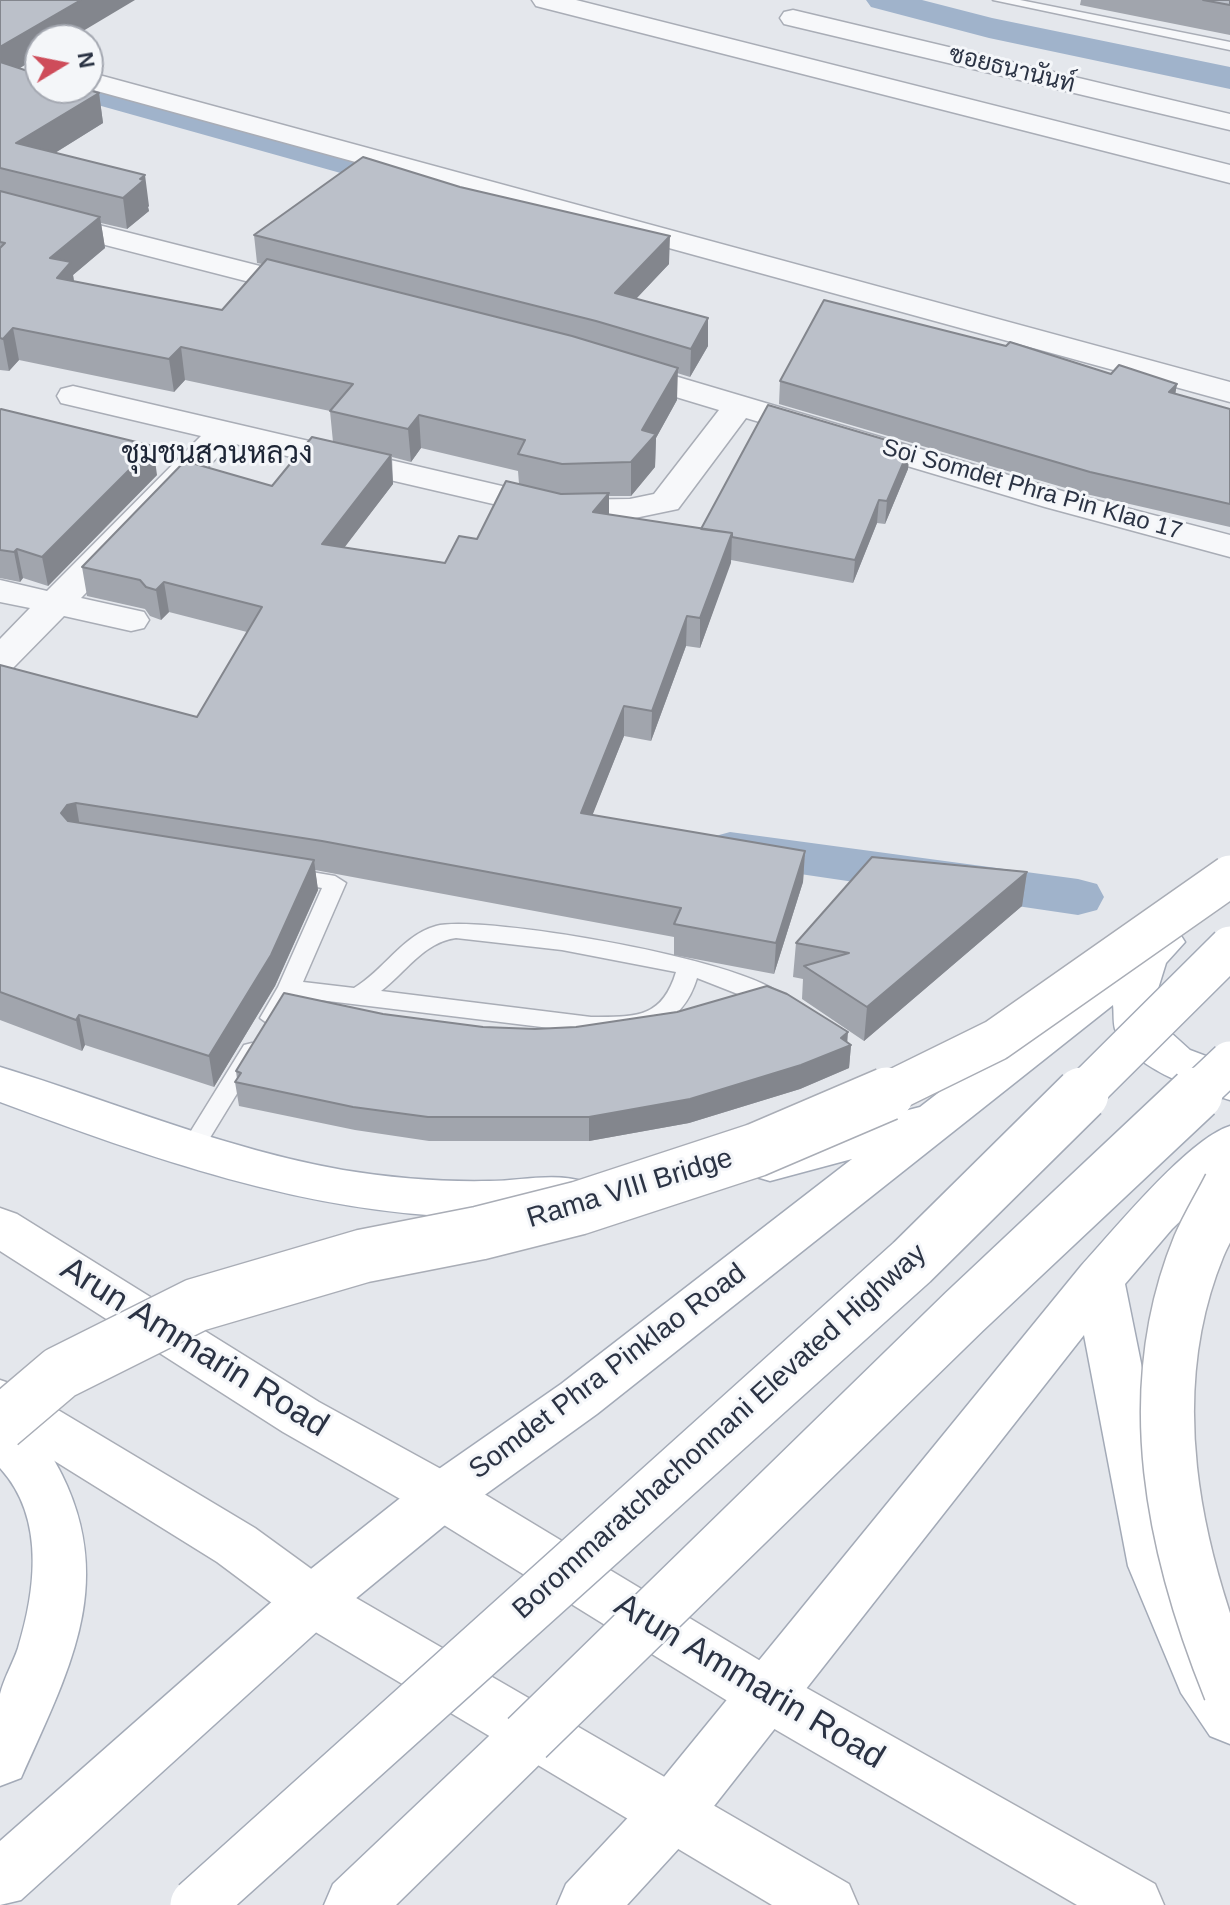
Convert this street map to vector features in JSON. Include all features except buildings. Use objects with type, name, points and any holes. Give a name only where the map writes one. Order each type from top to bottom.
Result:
[{"type":"main road","name":"Somdet Phra Pinklao Road","points":[[0,1880],[312,1601],[442,1496],[579,1399],[1145,958],[1230,879]]},
{"type":"main road","name":"Rama VIII Bridge","points":[[0,1424],[60,1373],[196,1305],[262,1283],[363,1256],[480,1233],[579,1208],[756,1150],[895,1090],[996,1040],[1230,879]]},
{"type":"main road","name":"Borommaratchachonnani Elevated Highway","points":[[197,1905],[476,1650],[912,1262],[1230,947]]},
{"type":"main road","points":[[1145,958],[1135,992],[1137,1028],[1174,1062],[1230,1083]]},
{"type":"main road","points":[[354,1905],[953,1323],[1230,1062]]},
{"type":"main road","points":[[0,1084],[189,1153],[316,1187],[454,1201],[564,1195],[738,1172],[940,1119]]},
{"type":"main road","points":[[587,1905],[671,1814],[1099,1280],[1155,1216],[1230,1144]]},
{"type":"main road","points":[[1230,1186],[1201,1236],[1186,1276],[1171,1346],[1166,1402],[1169,1488],[1186,1571],[1230,1690]]},
{"type":"main road","name":"Arun Ammarin Road","points":[[0,1227],[301,1417],[442,1496],[767,1695],[1134,1905]]},
{"type":"main road","points":[[1099,1280],[1155,1566],[1201,1675],[1230,1718]]},
{"type":"main road","points":[[0,1401],[236,1545],[312,1601],[828,1905]]},
{"type":"main road","points":[[0,1433],[32,1468],[52,1509],[61,1554],[53,1633],[0,1759]]},
{"type":"street","points":[[545,0],[1230,174]]},
{"type":"street","name":"ซอยธนานันท์","points":[[793,18],[1230,122]]},
{"type":"street","points":[[104,84],[1230,392]]},
{"type":"street","points":[[0,209],[337,296]]},
{"type":"street","name":"Soi Somdet Phra Pin Klao 17","points":[[598,363],[1057,500],[1230,546]]},
{"type":"street","points":[[73,396],[562,510],[630,509],[666,502],[739,405]]},
{"type":"street","points":[[0,660],[222,433]]},
{"type":"street","points":[[0,591],[52,605],[131,620]]},
{"type":"street","points":[[1155,1216],[1230,1224]]},
{"type":"lane","points":[[1000,0],[1230,46]]},
{"type":"lane","points":[[189,1153],[289,988],[335,883],[261,871]]},
{"type":"lane","points":[[358,996],[373,988],[402,959],[439,933],[476,929],[689,967],[795,1009]]},
{"type":"lane","points":[[289,988],[591,1025],[626,1024],[654,1017],[676,1002],[689,967]]},
{"type":"waterway","points":[[883,0],[989,28],[1230,78]]},
{"type":"waterway","points":[[104,96],[425,185]]},
{"type":"waterway","points":[[730,849],[1078,897]]},
{"type":"district","name":"ชุมชนสวนหลวง","points":[[217,455]]}]
